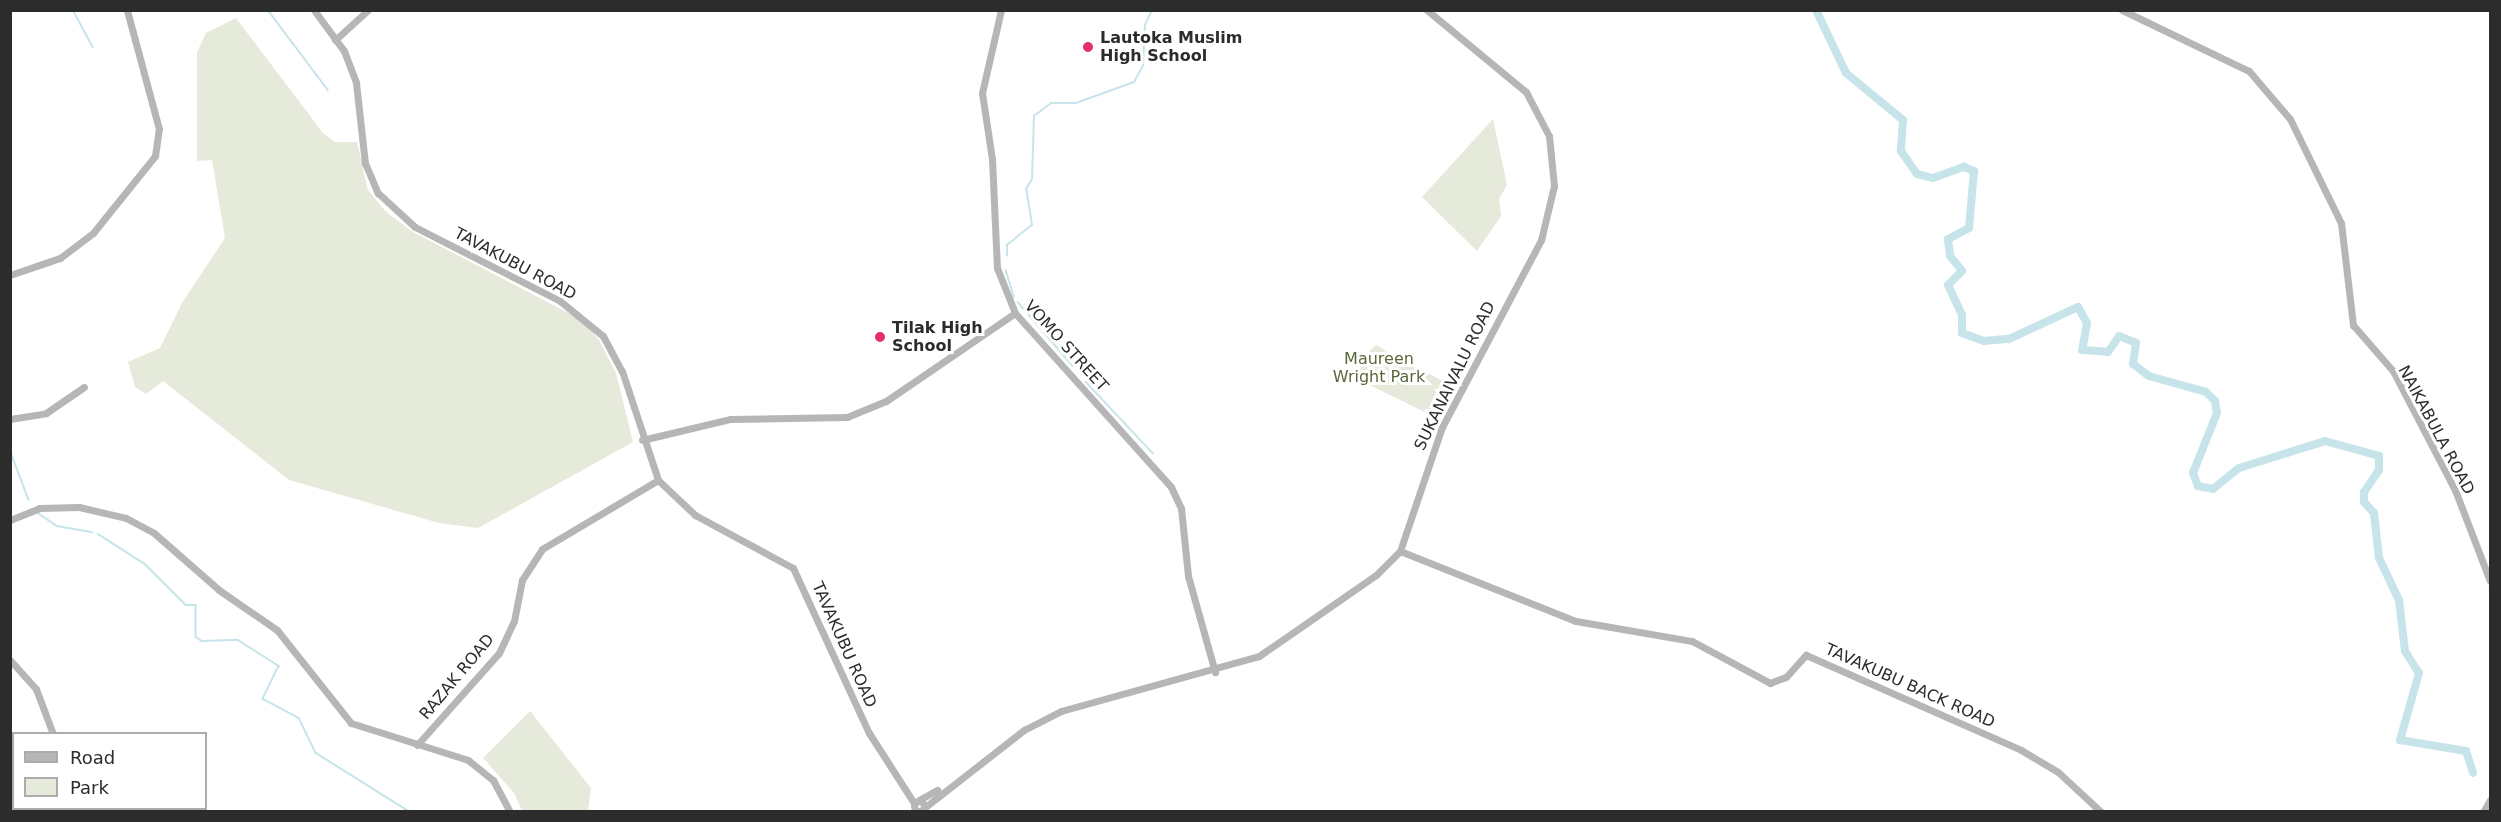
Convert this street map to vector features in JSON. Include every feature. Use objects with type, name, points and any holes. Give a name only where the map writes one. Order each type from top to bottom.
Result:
[{"type":"main road","points":[[10,275],[60,258],[93,233],[155,156],[159,129],[127,10]]},
{"type":"main road","name":"TAVAKUBU ROAD","points":[[314,10],[335,40],[356,83],[365,163],[378,193],[415,227],[583,316],[603,336],[622,371],[642,440],[658,480],[695,515],[793,568],[869,734],[919,807]]},
{"type":"main road","points":[[335,40],[368,10]]},
{"type":"main road","name":"VOMO STREET","points":[[1001,10],[982,93],[992,159],[997,268],[1015,312],[1171,487],[1181,508],[1188,576],[1215,672]]},
{"type":"main road","name":"SUKANAIVALU ROAD","points":[[906,812],[919,807],[1024,730],[1060,711],[1109,694],[1215,672],[1259,656],[1376,574],[1400,551],[1442,427],[1541,240],[1553,198],[1549,135],[1534,104],[1427,10]]},
{"type":"main road","name":"NAIKABULA ROAD","points":[[2121,10],[2249,71],[2290,119],[2340,223],[2354,325],[2393,371],[2455,490],[2490,581]]},
{"type":"main road","points":[[642,440],[730,419],[847,417],[886,401],[1015,312]]},
{"type":"main road","points":[[10,419],[46,413],[84,387]]},
{"type":"main road","name":"RAZAK ROAD","points":[[417,745],[498,652],[514,621],[522,580],[542,549],[658,480]]},
{"type":"main road","points":[[10,520],[39,508],[79,507],[126,518],[154,533],[219,590],[277,630],[351,723],[483,770],[510,812]]},
{"type":"main road","name":"TAVAKUBU BACK ROAD","points":[[1400,551],[1586,624],[1692,641],[1770,683],[1786,677],[1806,655],[2020,750],[2058,772],[2101,812]]},
{"type":"main road","points":[[10,660],[36,689],[52,732]]},
{"type":"main road","points":[[2483,812],[2490,800]]},
{"type":"green space","points":[[236,18],[323,133],[335,142],[357,142],[368,190],[386,212],[413,232],[582,320],[599,340],[616,373],[633,442],[478,528],[439,523],[289,480],[163,381],[146,394],[135,387],[128,362],[160,348],[182,303],[225,238],[212,160],[197,161],[197,52],[206,33]]},
{"type":"green space","points":[[1493,119],[1507,185],[1499,199],[1501,216],[1477,251],[1422,197]]},
{"type":"green space","name":"Maureen Wright Park","points":[[1376,345],[1450,385],[1435,417],[1355,378],[1354,366]]},
{"type":"green space","points":[[530,711],[591,788],[588,811],[522,811],[514,793],[483,758]]},
{"type":"waterway","points":[[73,10],[93,47]]},
{"type":"waterway","points":[[268,10],[328,90]]},
{"type":"waterway","points":[[1007,256],[1007,245],[1032,225],[1026,189],[1032,179],[1034,116],[1051,103],[1076,103],[1134,82],[1143,66],[1145,25],[1152,10]]},
{"type":"waterway","points":[[1816,10],[1846,73],[1903,120],[1901,151],[1917,174],[1933,178],[1964,167],[1974,171],[1969,228],[1948,239],[1950,256],[1962,271],[1948,285],[1962,315],[1962,333],[1984,341],[2009,339],[2078,307],[2087,323],[2082,350],[2108,352],[2119,336],[2136,343],[2133,364],[2149,376],[2206,392],[2215,401],[2217,413],[2193,473],[2198,486],[2213,489],[2239,468],[2325,441],[2379,456],[2379,470],[2364,492],[2364,502],[2374,513],[2379,558],[2399,600],[2405,651],[2419,673],[2400,740],[2466,751],[2473,773]]},
{"type":"waterway","points":[[1006,270],[1014,297]]},
{"type":"waterway","points":[[1018,302],[1073,366]]},
{"type":"waterway","points":[[1086,382],[1153,453]]},
{"type":"waterway","points":[[10,450],[29,500]]},
{"type":"waterway","points":[[38,513],[57,526],[92,532]]},
{"type":"waterway","points":[[98,534],[145,564],[186,605],[196,605],[196,637],[202,641],[238,640],[279,666],[263,699],[299,718],[316,753],[410,812]]},
{"type":"place","name":"Lautoka Muslim High School","points":[[1088,47]]},
{"type":"place","name":"Tilak High School","points":[[880,337]]}]
